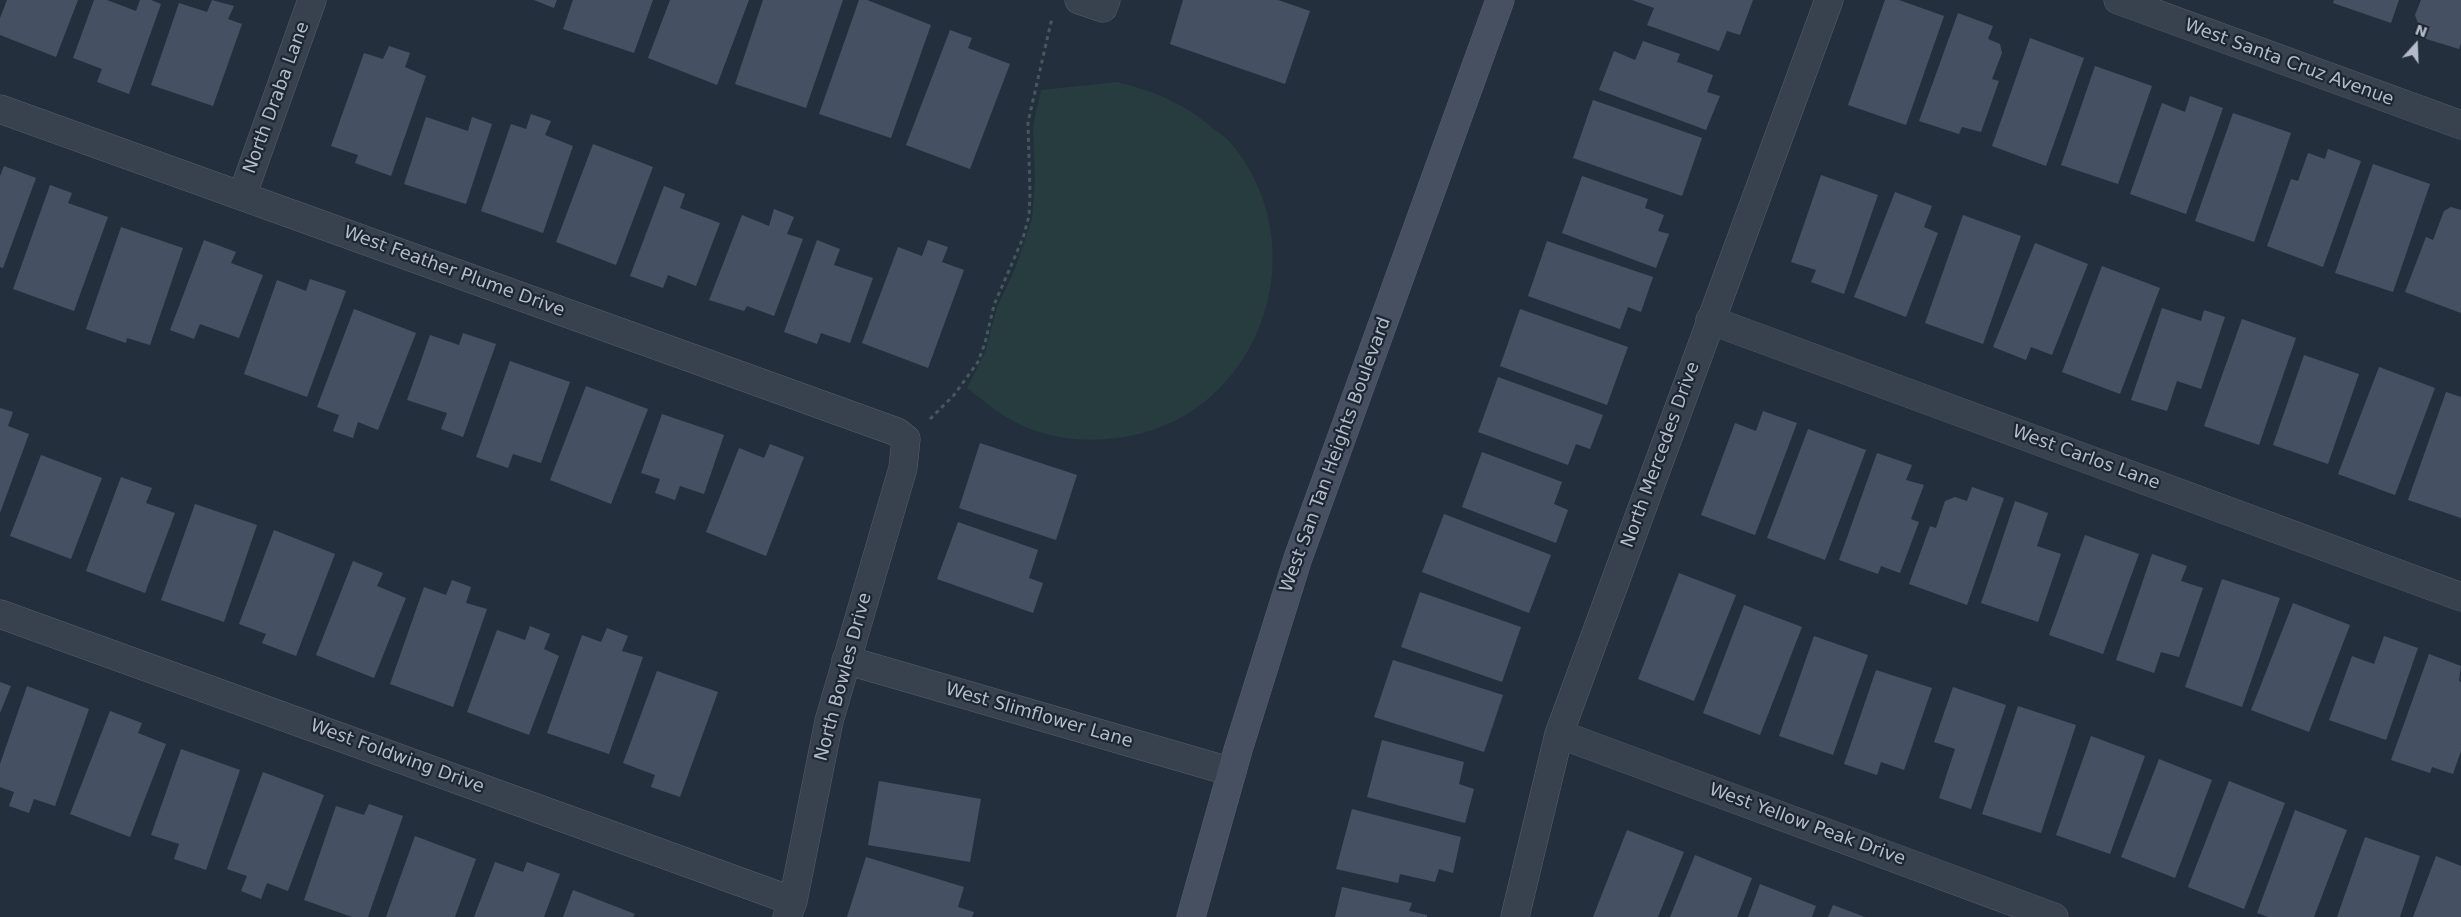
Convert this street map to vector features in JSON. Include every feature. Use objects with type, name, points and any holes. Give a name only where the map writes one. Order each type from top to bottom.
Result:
[{"type":"street","name":"North Draba Lane","points":[[242,196],[312,0]]},
{"type":"street","name":"West San Tan Heights Boulevard","points":[[1191,917],[1232,772],[1298,558],[1500,0]]},
{"type":"street","name":"North Mercedes Drive","points":[[1515,917],[1559,734],[1829,0]]},
{"type":"street","name":"West Santa Cruz Avenue","points":[[2118,0],[2461,125]]},
{"type":"street","name":"West Feather Plume Drive","points":[[0,109],[897,432],[906,439]]},
{"type":"street","name":"West Carlos Lane","points":[[1710,320],[2461,597]]},
{"type":"street","name":"North Bowles Drive","points":[[790,909],[829,721],[903,468],[906,439]]},
{"type":"street","name":"West Foldwing Drive","points":[[0,614],[790,909]]},
{"type":"street","name":"West Slimflower Lane","points":[[846,660],[1232,772]]},
{"type":"street","name":"West Yellow Peak Drive","points":[[1559,734],[2054,917]]},
{"type":"path","points":[[906,439],[941,409],[978,362],[985,343],[994,304],[1023,238],[1029,216],[1030,194],[1028,122],[1054,9]]},
{"type":"green space","points":[[1117,82],[1156,94],[1192,112],[1225,137],[1234,147],[1259,190],[1271,236],[1271,283],[1259,327],[1237,368],[1205,401],[1165,426],[1116,438],[1084,440],[1030,429],[997,411],[967,388],[985,353],[997,307],[1015,269],[1032,219],[1035,179],[1033,126],[1041,90]]},
{"type":"building","points":[[7,0],[78,0],[56,57],[0,35],[0,18]]},
{"type":"building","points":[[94,0],[107,0],[136,11],[140,0],[151,0],[161,4],[129,94],[97,82],[102,69],[73,58]]},
{"type":"building","points":[[212,0],[234,6],[228,19],[242,24],[213,106],[151,85],[179,3],[207,12]]},
{"type":"building","points":[[534,0],[557,0],[554,8]]},
{"type":"building","points":[[573,0],[653,0],[634,53],[563,29]]},
{"type":"building","points":[[670,0],[749,0],[717,85],[648,58]]},
{"type":"building","points":[[763,0],[843,0],[806,108],[735,84]]},
{"type":"building","points":[[859,0],[867,0],[931,25],[891,138],[819,114]]},
{"type":"building","points":[[1183,0],[1278,0],[1310,11],[1285,84],[1170,44]]},
{"type":"building","points":[[1632,0],[1753,0],[1740,35],[1727,31],[1719,51],[1647,25],[1654,8]]},
{"type":"building","points":[[1885,0],[1899,0],[1944,16],[1906,125],[1848,105]]},
{"type":"building","points":[[2334,0],[2399,0],[2391,23],[2333,3]]},
{"type":"building","points":[[2421,0],[2461,0],[2461,43],[2459,49],[2423,38],[2415,15]]},
{"type":"building","points":[[1958,13],[1993,26],[1988,39],[2000,44],[2002,53],[1992,79],[1999,81],[1981,132],[1962,127],[1959,134],[1919,121]]},
{"type":"building","points":[[950,30],[972,38],[968,48],[1010,64],[970,169],[906,145]]},
{"type":"building","points":[[2030,38],[2084,58],[2046,166],[1992,146]]},
{"type":"building","points":[[1643,41],[1680,54],[1677,62],[1713,75],[1707,92],[1720,96],[1706,130],[1599,90],[1614,51],[1635,60]]},
{"type":"building","points":[[389,46],[410,53],[405,67],[426,76],[391,176],[355,163],[358,155],[331,146],[364,53],[383,59]]},
{"type":"building","points":[[2095,66],[2152,86],[2118,184],[2061,165]]},
{"type":"building","points":[[2190,96],[2223,108],[2186,214],[2130,194],[2162,103],[2185,112]]},
{"type":"building","points":[[1593,100],[1702,138],[1682,196],[1573,158]]},
{"type":"building","points":[[2233,113],[2291,133],[2254,242],[2195,221]]},
{"type":"building","points":[[531,114],[551,121],[545,135],[573,146],[543,233],[481,211],[511,124],[526,129]]},
{"type":"building","points":[[426,117],[468,131],[472,117],[492,124],[466,204],[404,184]]},
{"type":"building","points":[[593,144],[653,167],[616,265],[556,242]]},
{"type":"building","points":[[2328,149],[2361,161],[2323,267],[2267,246],[2291,179],[2298,181],[2308,153],[2325,159]]},
{"type":"building","points":[[2373,164],[2430,184],[2393,292],[2335,273]]},
{"type":"building","points":[[4,166],[36,178],[3,268],[0,267],[0,176]]},
{"type":"building","points":[[1821,175],[1878,195],[1844,294],[1811,282],[1816,270],[1791,262]]},
{"type":"building","points":[[1582,176],[1648,199],[1645,208],[1664,215],[1658,231],[1669,234],[1656,268],[1562,233]]},
{"type":"building","points":[[50,185],[72,193],[68,203],[108,217],[74,311],[13,289]]},
{"type":"building","points":[[664,186],[685,194],[680,208],[720,223],[696,286],[668,275],[663,288],[630,276]]},
{"type":"building","points":[[1895,192],[1932,206],[1924,227],[1938,233],[1906,317],[1854,297]]},
{"type":"building","points":[[2451,207],[2461,210],[2461,313],[2405,292],[2426,237],[2433,240],[2444,211]]},
{"type":"building","points":[[774,209],[794,217],[787,234],[803,239],[774,316],[747,306],[744,311],[709,300],[742,215],[769,226]]},
{"type":"building","points":[[1963,215],[2021,236],[1983,344],[1925,323]]},
{"type":"building","points":[[121,227],[183,248],[150,345],[127,338],[126,343],[86,329]]},
{"type":"building","points":[[204,240],[236,252],[231,263],[263,275],[239,338],[200,324],[194,339],[170,330]]},
{"type":"building","points":[[817,240],[840,249],[834,265],[873,278],[850,343],[821,333],[817,344],[784,332]]},
{"type":"building","points":[[928,240],[948,247],[942,262],[964,270],[928,368],[862,343],[898,247],[922,256]]},
{"type":"building","points":[[1547,241],[1653,277],[1641,312],[1628,307],[1620,329],[1528,296]]},
{"type":"building","points":[[2035,243],[2088,264],[2052,355],[2031,347],[2026,360],[1993,347]]},
{"type":"building","points":[[2102,266],[2160,288],[2120,394],[2062,372]]},
{"type":"building","points":[[310,279],[346,291],[307,397],[244,374],[277,280],[306,291]]},
{"type":"building","points":[[2162,308],[2201,321],[2204,310],[2225,317],[2201,389],[2177,381],[2167,411],[2131,400]]},
{"type":"building","points":[[354,309],[416,333],[378,430],[358,422],[353,438],[333,431],[339,415],[317,407]]},
{"type":"building","points":[[1520,309],[1628,347],[1607,405],[1500,366]]},
{"type":"building","points":[[2242,319],[2296,338],[2259,445],[2204,426]]},
{"type":"building","points":[[463,333],[496,344],[463,437],[441,429],[447,413],[407,400],[430,335],[459,345]]},
{"type":"building","points":[[2304,355],[2359,374],[2328,464],[2273,445]]},
{"type":"building","points":[[510,361],[570,382],[541,463],[513,454],[508,468],[476,457]]},
{"type":"building","points":[[2379,367],[2435,388],[2395,495],[2338,474]]},
{"type":"building","points":[[1498,377],[1603,415],[1590,449],[1576,444],[1568,465],[1478,432]]},
{"type":"building","points":[[586,386],[648,409],[611,504],[550,480]]},
{"type":"building","points":[[2446,392],[2461,397],[2461,518],[2408,500]]},
{"type":"building","points":[[0,408],[13,412],[8,426],[29,434],[0,513]]},
{"type":"building","points":[[1763,411],[1797,423],[1755,535],[1701,515],[1735,423],[1756,431]]},
{"type":"building","points":[[662,414],[724,435],[704,494],[680,486],[675,500],[655,493],[660,479],[641,473]]},
{"type":"building","points":[[1808,429],[1866,450],[1825,560],[1767,538]]},
{"type":"building","points":[[980,443],[1077,475],[1056,540],[959,508]]},
{"type":"building","points":[[770,444],[804,457],[766,556],[706,532],[739,448],[764,458]]},
{"type":"building","points":[[1482,452],[1562,482],[1554,504],[1568,510],[1556,543],[1462,507]]},
{"type":"building","points":[[1877,453],[1912,465],[1906,480],[1924,485],[1911,519],[1919,522],[1900,573],[1881,566],[1878,574],[1839,560]]},
{"type":"building","points":[[41,455],[102,478],[71,559],[10,536]]},
{"type":"building","points":[[121,477],[152,488],[146,503],[175,513],[145,593],[86,571]]},
{"type":"building","points":[[1972,487],[2004,498],[1967,605],[1909,584],[1930,526],[1936,528],[1945,501],[1955,497],[1967,501]]},
{"type":"building","points":[[2015,501],[2048,513],[2037,546],[2061,554],[2038,622],[1981,603]]},
{"type":"building","points":[[195,504],[257,525],[224,622],[161,600]]},
{"type":"building","points":[[1444,514],[1551,555],[1529,613],[1422,572]]},
{"type":"building","points":[[958,522],[1038,550],[1029,578],[1043,583],[1033,613],[937,579]]},
{"type":"building","points":[[274,530],[335,554],[296,656],[262,643],[266,634],[239,624]]},
{"type":"building","points":[[2085,535],[2139,554],[2103,654],[2049,635]]},
{"type":"building","points":[[2152,554],[2187,566],[2181,581],[2203,588],[2179,657],[2161,652],[2154,673],[2116,660]]},
{"type":"building","points":[[353,561],[383,573],[377,586],[406,598],[374,678],[316,655]]},
{"type":"building","points":[[1679,573],[1736,595],[1694,701],[1638,679]]},
{"type":"building","points":[[2222,579],[2280,598],[2242,707],[2185,687]]},
{"type":"building","points":[[452,580],[471,587],[466,603],[487,609],[453,707],[390,684],[424,587],[446,595]]},
{"type":"building","points":[[1420,592],[1521,627],[1502,682],[1401,647]]},
{"type":"building","points":[[2293,603],[2350,625],[2309,732],[2251,710]]},
{"type":"building","points":[[1744,605],[1802,627],[1760,735],[1703,713]]},
{"type":"building","points":[[530,626],[550,634],[544,649],[559,656],[529,735],[467,712],[497,630],[525,640]]},
{"type":"building","points":[[607,628],[628,636],[622,651],[643,657],[609,754],[547,733],[582,635],[601,642]]},
{"type":"building","points":[[1814,636],[1868,655],[1833,755],[1779,736]]},
{"type":"building","points":[[2384,636],[2418,648],[2386,740],[2329,720],[2352,656],[2374,664]]},
{"type":"building","points":[[2429,654],[2461,666],[2459,681],[2461,682],[2461,751],[2453,774],[2432,767],[2430,773],[2391,760]]},
{"type":"building","points":[[1393,660],[1503,695],[1484,752],[1374,717]]},
{"type":"building","points":[[1876,670],[1932,688],[1904,770],[1881,762],[1877,775],[1844,764]]},
{"type":"building","points":[[657,671],[718,692],[680,797],[651,787],[655,775],[623,763]]},
{"type":"building","points":[[0,682],[11,686],[0,713]]},
{"type":"building","points":[[27,686],[89,709],[55,806],[34,799],[29,813],[9,806],[14,792],[0,787],[0,764]]},
{"type":"building","points":[[1953,687],[2006,705],[1971,809],[1939,798],[1955,749],[1934,742]]},
{"type":"building","points":[[2018,706],[2076,725],[2041,833],[1982,814]]},
{"type":"building","points":[[110,711],[142,723],[138,733],[166,744],[130,837],[70,814]]},
{"type":"building","points":[[2091,736],[2145,756],[2110,854],[2056,835]]},
{"type":"building","points":[[1382,740],[1464,762],[1459,784],[1474,789],[1465,823],[1367,797]]},
{"type":"building","points":[[181,749],[240,770],[206,870],[174,859],[179,844],[151,835]]},
{"type":"building","points":[[2159,759],[2212,780],[2175,878],[2121,857]]},
{"type":"building","points":[[263,772],[324,795],[288,891],[267,883],[261,899],[241,891],[247,876],[227,869]]},
{"type":"building","points":[[879,781],[981,799],[970,862],[868,845]]},
{"type":"building","points":[[2229,781],[2285,803],[2244,909],[2188,887]]},
{"type":"building","points":[[369,804],[403,816],[368,917],[352,917],[304,900],[336,806],[364,815]]},
{"type":"building","points":[[1352,809],[1461,837],[1453,873],[1439,869],[1435,882],[1400,874],[1398,883],[1336,869]]},
{"type":"building","points":[[2295,810],[2347,830],[2314,917],[2268,917],[2257,913]]},
{"type":"building","points":[[1627,830],[1684,852],[1658,917],[1593,917]]},
{"type":"building","points":[[415,836],[476,859],[455,917],[386,917]]},
{"type":"building","points":[[2365,837],[2420,856],[2400,917],[2337,917]]},
{"type":"building","points":[[1695,855],[1752,878],[1737,917],[1670,917]]},
{"type":"building","points":[[2436,856],[2461,866],[2461,917],[2413,917]]},
{"type":"building","points":[[866,857],[964,887],[958,907],[974,912],[972,917],[847,917]]},
{"type":"building","points":[[495,862],[523,872],[527,862],[560,874],[544,917],[474,917]]},
{"type":"building","points":[[1760,884],[1816,906],[1812,917],[1748,917]]},
{"type":"building","points":[[1342,887],[1412,903],[1409,911],[1427,915],[1427,917],[1335,917]]},
{"type":"building","points":[[573,890],[635,914],[633,917],[563,917]]},
{"type":"building","points":[[1833,905],[1865,917],[1828,917]]}]
